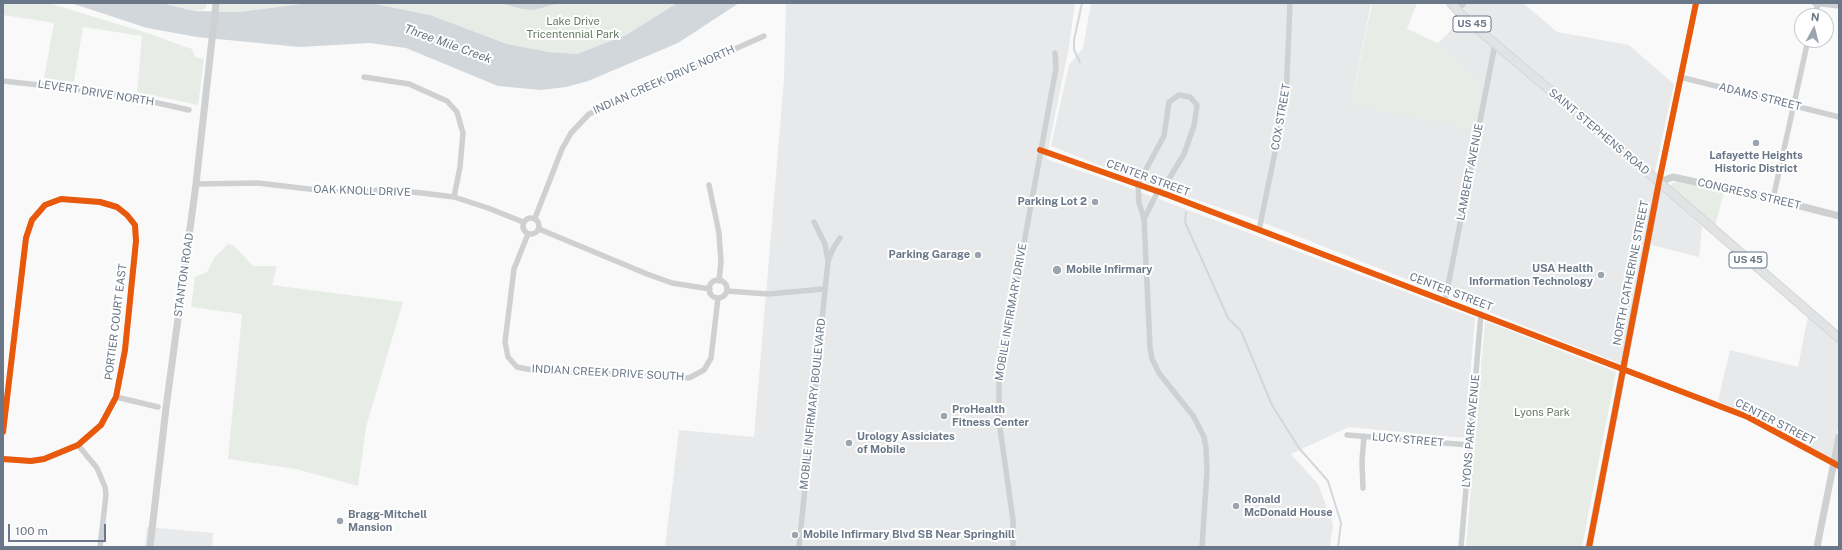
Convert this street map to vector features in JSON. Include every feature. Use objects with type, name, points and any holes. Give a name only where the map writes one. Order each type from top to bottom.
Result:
[{"type":"main road","name":"SAINT STEPHENS ROAD","points":[[1451,3],[1495,44],[1839,338]]},
{"type":"street","name":"STANTON ROAD","points":[[150,547],[166,408],[196,184],[216,3]]},
{"type":"street","name":"COX STREET","points":[[1259,230],[1286,99],[1290,3]]},
{"type":"street","points":[[1457,10],[1464,3]]},
{"type":"street","name":"NORTH CATHERINE STREET","points":[[1588,547],[1658,182],[1696,3]]},
{"type":"street","points":[[1817,3],[1839,6]]},
{"type":"street","name":"INDIAN CREEK DRIVE NORTH","points":[[535,218],[562,149],[571,132],[588,114],[764,36]]},
{"type":"street","name":"LAMBERT AVENUE","points":[[1445,301],[1495,44]]},
{"type":"street","points":[[1774,199],[1806,48]]},
{"type":"street","name":"MOBILE INFIRMARY DRIVE","points":[[1013,547],[1013,520],[998,421],[999,380],[1056,68],[1055,53]]},
{"type":"street","points":[[364,78],[409,84],[423,89],[447,101],[457,112],[463,133],[460,166],[454,198]]},
{"type":"street","name":"ADAMS STREET","points":[[1680,78],[1839,117]]},
{"type":"street","name":"LEVERT DRIVE NORTH","points":[[3,81],[93,91],[131,97],[189,110]]},
{"type":"street","points":[[1144,219],[1158,191],[1169,179],[1184,154],[1194,126],[1197,105],[1194,100],[1185,95],[1179,95],[1169,102],[1164,136],[1138,184],[1139,204],[1144,219],[1150,347],[1152,359],[1159,373],[1194,417],[1204,437],[1206,448],[1207,471],[1202,547]]},
{"type":"street","name":"CENTER STREET","points":[[1040,150],[1158,191],[1748,417],[1836,464]]},
{"type":"street","name":"CONGRESS STREET","points":[[1658,182],[1673,177],[1774,199],[1839,216]]},
{"type":"street","name":"OAK KNOLL DRIVE","points":[[196,184],[258,183],[334,192],[390,190],[454,198],[488,208],[524,222]]},
{"type":"street","points":[[709,184],[719,232],[721,262],[719,281]]},
{"type":"street","name":"PORTIER COURT EAST","points":[[3,432],[27,233],[32,220],[45,205],[61,199],[100,202],[117,207],[127,215],[135,225],[136,241],[125,350],[116,397],[101,425],[78,445],[44,459],[15,461],[3,459]]},
{"type":"street","points":[[530,217],[535,218],[539,224],[539,229],[536,233],[528,234],[524,230],[524,222],[530,217]]},
{"type":"street","name":"MOBILE INFIRMARY BOULEVARD","points":[[814,222],[825,244],[828,262]]},
{"type":"street","points":[[539,229],[672,283],[710,289]]},
{"type":"street","name":"INDIAN CREEK DRIVE SOUTH","points":[[528,234],[514,270],[505,342],[508,356],[517,367],[532,370],[689,378],[704,370],[711,358],[718,298]]},
{"type":"street","name":"MOBILE INFIRMARY BOULEVARD","points":[[799,547],[824,289],[828,262],[834,247],[840,238]]},
{"type":"street","points":[[719,281],[724,283],[727,291],[725,295],[718,298],[711,294],[710,289],[714,282],[719,281]]},
{"type":"street","points":[[727,291],[768,294],[824,289]]},
{"type":"street","name":"LYONS PARK AVENUE","points":[[1461,547],[1481,314]]},
{"type":"street","points":[[116,397],[158,407]]},
{"type":"street","name":"LUCY STREET","points":[[1347,435],[1470,445]]},
{"type":"street","points":[[1363,488],[1362,461],[1364,436]]},
{"type":"street","points":[[1817,547],[1836,464],[1839,436]]},
{"type":"street","points":[[78,445],[97,468],[105,487],[106,495],[100,547]]},
{"type":"shaded area","name":"Mobile Infirmary","points":[[786,3],[1075,3],[1069,47],[1046,159],[1119,184],[1475,318],[1465,438],[1349,427],[1291,454],[1318,484],[1333,524],[1330,547],[665,547],[679,430],[754,437],[784,79]]},
{"type":"shaded area","points":[[1091,3],[1371,3],[1351,105],[1482,84],[1438,43],[1468,13],[1459,3],[1523,3],[1557,32],[1629,45],[1674,84],[1653,180],[1702,227],[1699,257],[1644,243],[1621,364],[1254,219],[1134,179],[1051,146],[1069,65],[1083,48]]},
{"type":"shaded area","points":[[1808,316],[1839,343],[1839,421],[1832,459],[1760,419],[1718,401],[1730,350],[1798,367]]},
{"type":"shaded area","points":[[147,527],[213,533],[212,547],[145,547]]},
{"type":"green space","points":[[3,3],[49,3],[147,33],[192,49],[195,57],[204,59],[198,105],[137,92],[142,36],[83,27],[74,82],[44,78],[54,23],[3,15]]},
{"type":"green space","points":[[162,3],[208,3],[205,9],[194,11]]},
{"type":"green space","points":[[216,3],[308,3],[239,12],[215,11]]},
{"type":"green space","name":"Lake Drive Tricentennial Park","points":[[310,3],[677,3],[626,35],[577,54],[549,52],[507,44],[430,15],[377,4]]},
{"type":"green space","points":[[1372,3],[1417,3],[1407,29],[1438,43],[1482,84],[1473,130],[1351,105]]},
{"type":"green space","points":[[1679,181],[1724,192],[1715,226],[1670,186]]},
{"type":"green space","points":[[228,244],[234,246],[253,266],[277,266],[272,285],[403,302],[366,427],[358,486],[296,469],[228,459],[242,314],[191,307],[195,277],[207,272],[214,258]]},
{"type":"green space","name":"Lyons Park","points":[[1485,321],[1616,372],[1582,547],[1466,547]]},
{"type":"water","name":"Three Mile Creek","points":[[71,3],[162,3],[194,11],[239,12],[308,3],[376,4],[430,15],[507,44],[549,52],[577,54],[626,35],[677,3],[739,3],[678,43],[588,81],[566,87],[541,90],[498,86],[406,48],[370,43],[300,47],[197,37],[147,28]]},
{"type":"water","points":[[500,3],[559,3],[534,10],[522,9]]},
{"type":"waterway","points":[[1080,62],[1074,50],[1074,40],[1082,3]]},
{"type":"waterway","points":[[1186,212],[1185,222],[1228,318],[1241,331],[1272,405],[1299,448],[1328,481],[1341,523],[1338,547]]},
{"type":"cycle path","points":[[1589,547],[1659,182],[1696,3]]},
{"type":"cycle path","points":[[1040,150],[1168,195],[1748,417],[1839,466]]},
{"type":"cycle path","points":[[3,432],[26,238],[32,220],[45,205],[61,199],[100,202],[117,207],[127,215],[135,225],[136,241],[125,350],[116,397],[101,425],[78,445],[44,459],[31,461],[3,459]]},
{"type":"place","name":"Lafayette Heights Historic District","points":[[1756,143]]},
{"type":"place","name":"Parking Lot 2","points":[[1095,202]]},
{"type":"place","name":"Parking Garage","points":[[978,255]]},
{"type":"place","name":"Mobile Infirmary","points":[[1057,270]]},
{"type":"place","name":"USA Health Information Technology","points":[[1601,275]]},
{"type":"place","name":"ProHealth Fitness Center","points":[[944,416]]},
{"type":"place","name":"Urology Assiciates of Mobile","points":[[849,443]]},
{"type":"place","name":"Ronald McDonald House","points":[[1236,506]]},
{"type":"place","name":"Bragg-Mitchell Mansion","points":[[340,521]]},
{"type":"place","name":"Mobile Infirmary Blvd SB Near Springhill","points":[[795,535]]}]
